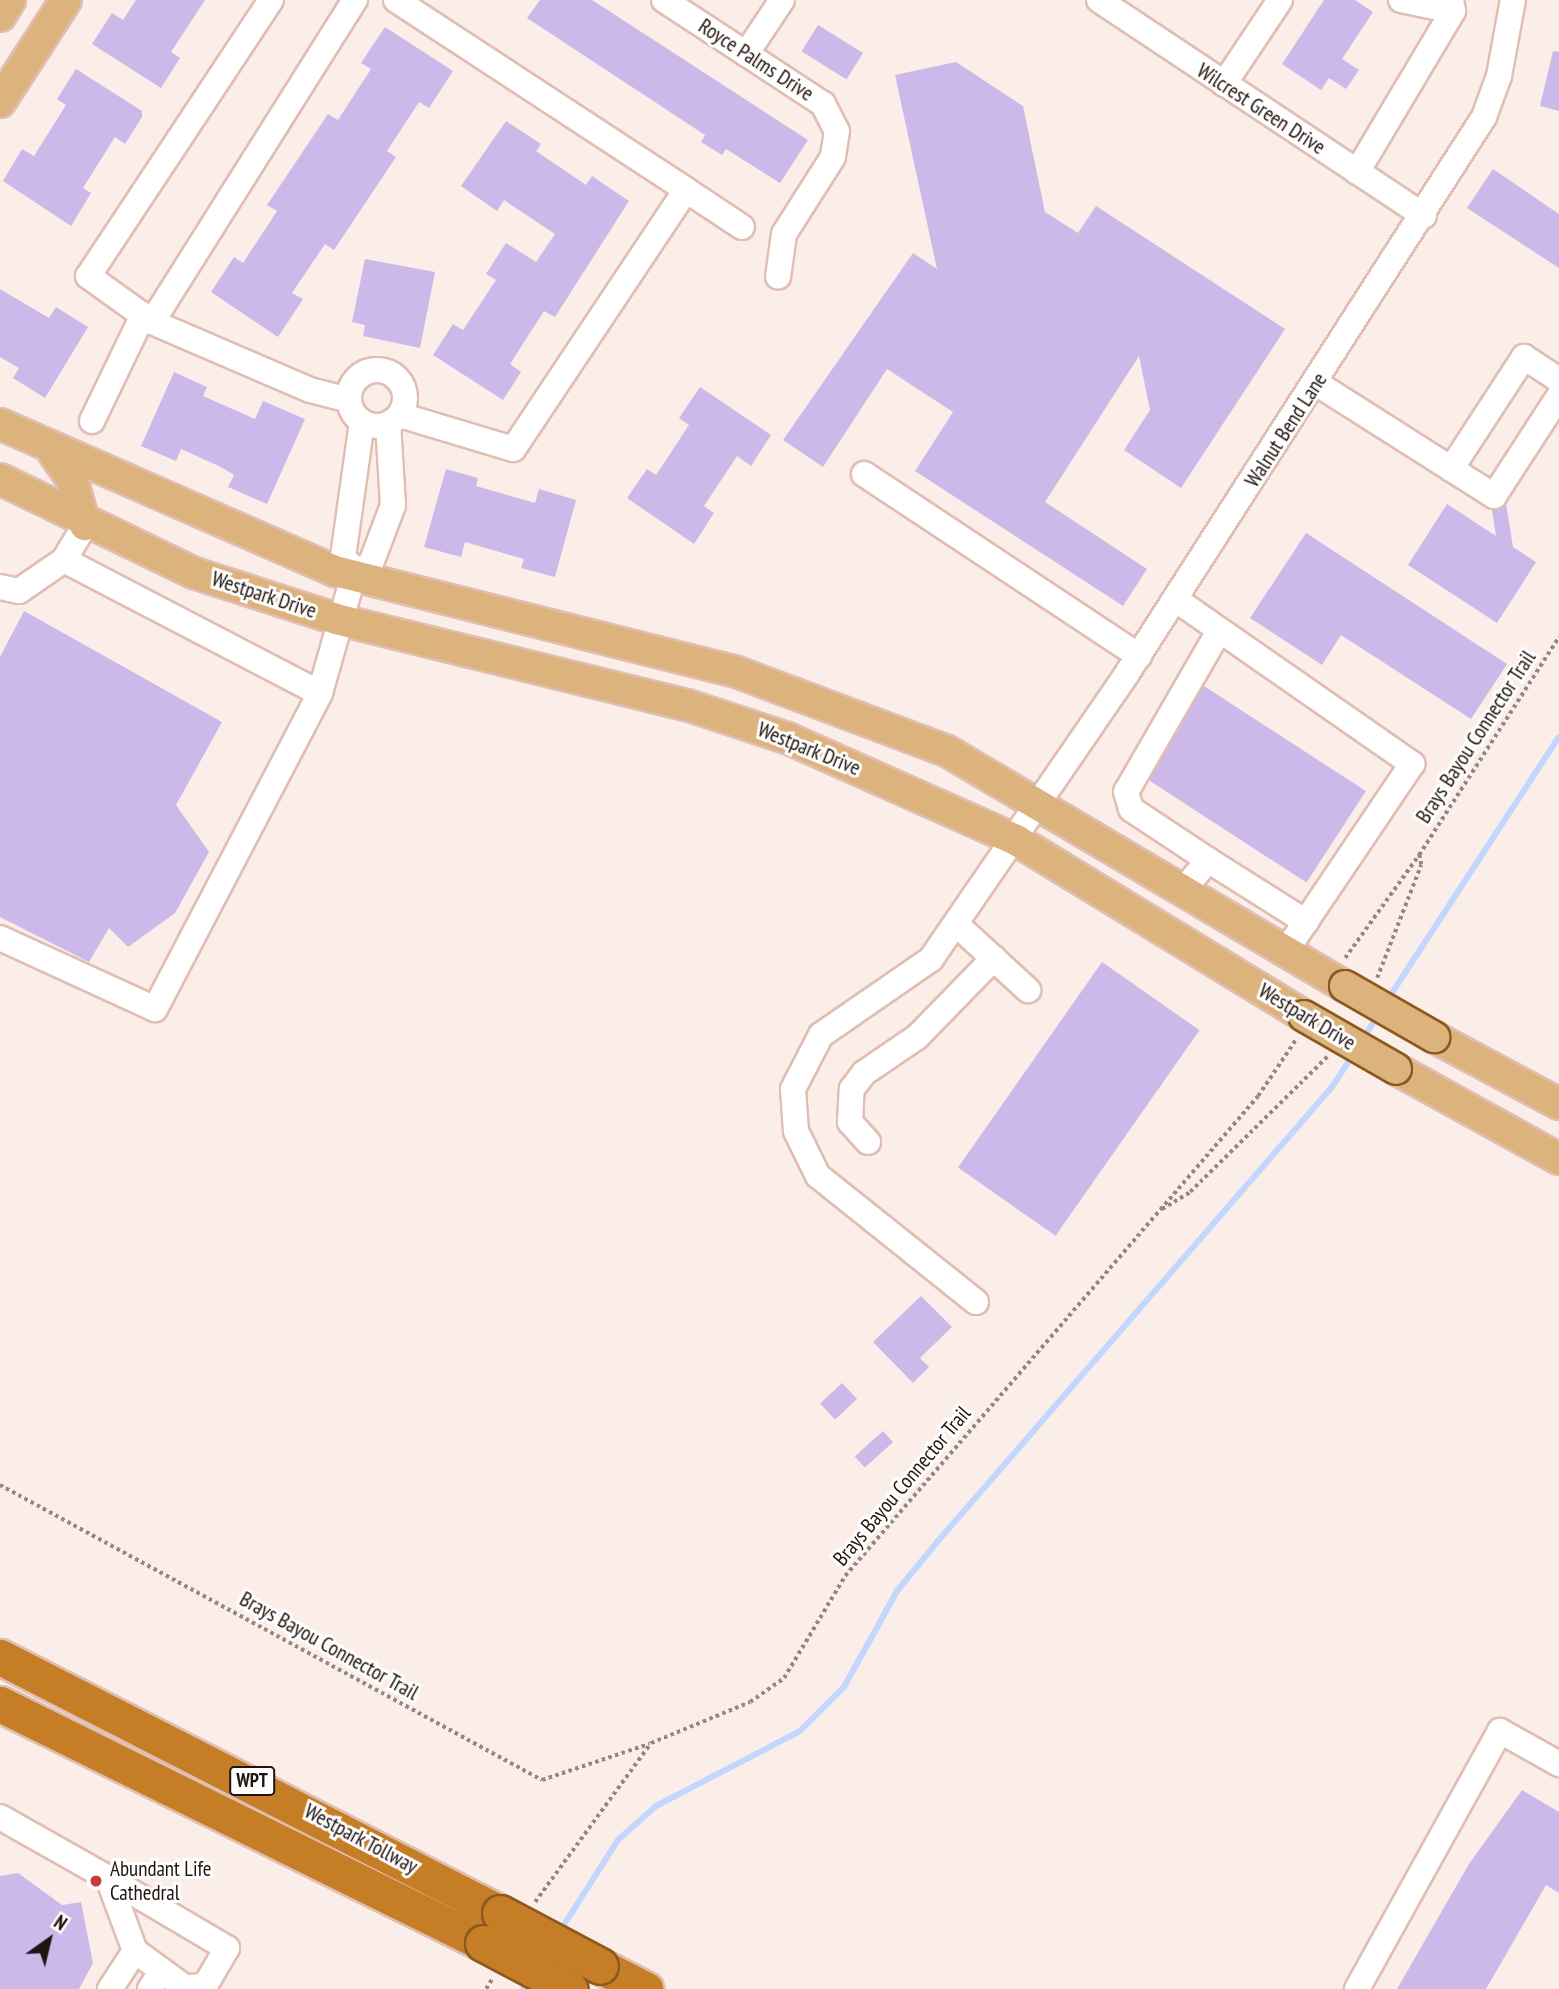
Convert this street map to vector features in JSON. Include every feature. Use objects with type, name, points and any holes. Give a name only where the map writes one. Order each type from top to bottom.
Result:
[{"type":"highway","name":"Westpark Tollway","points":[[0,1657],[515,1911],[600,1966],[645,1989]]},
{"type":"highway","name":"Westpark Tollway","points":[[0,1704],[491,1955],[570,1989]]},
{"type":"main road","points":[[0,16],[10,0]]},
{"type":"main road","points":[[0,102],[66,0]]},
{"type":"main road","points":[[0,424],[53,452],[354,573],[802,694],[947,751],[1041,803],[1434,1037],[1559,1104]]},
{"type":"main road","points":[[53,452],[72,479],[85,524]]},
{"type":"main road","name":"Westpark Drive","points":[[0,479],[85,524],[194,573],[341,620],[572,676],[786,738],[1016,840],[1304,1016],[1559,1159]]},
{"type":"main road","points":[[572,676],[583,633]]},
{"type":"main road","points":[[786,738],[802,694]]},
{"type":"street","points":[[271,0],[88,276],[148,318],[310,390],[349,400],[362,422],[342,557],[354,573]]},
{"type":"street","points":[[92,422],[148,318],[355,0]]},
{"type":"street","points":[[396,0],[742,227]]},
{"type":"street","name":"Royce Palms Drive","points":[[664,0],[823,104],[837,131],[833,157],[784,234],[778,277]]},
{"type":"street","points":[[746,54],[782,0]]},
{"type":"street","name":"Wilcrest Green Drive","points":[[1100,0],[1424,216]]},
{"type":"street","points":[[1224,85],[1280,0]]},
{"type":"street","points":[[1357,172],[1452,6],[1401,0]]},
{"type":"street","name":"Walnut Bend Lane","points":[[976,1302],[818,1177],[796,1130],[793,1089],[821,1035],[931,959],[1016,840],[1139,656],[1424,216],[1484,117],[1513,0]]},
{"type":"street","points":[[362,422],[394,420],[513,449],[686,190]]},
{"type":"street","points":[[1451,469],[1524,357],[1559,380]]},
{"type":"street","points":[[349,400],[359,376],[387,371],[405,393],[394,420],[393,505],[370,566],[354,573]]},
{"type":"street","points":[[1316,383],[1493,496],[1559,396]]},
{"type":"street","points":[[864,474],[1139,656]]},
{"type":"street","points":[[0,587],[19,591],[64,560],[85,524]]},
{"type":"street","points":[[64,560],[320,693]]},
{"type":"street","points":[[0,938],[155,1009],[320,693],[354,573]]},
{"type":"street","points":[[1175,599],[1412,764],[1286,951]]},
{"type":"street","points":[[1219,631],[1126,792],[1131,809],[1306,922]]},
{"type":"street","points":[[1184,890],[1208,860]]},
{"type":"street","points":[[956,924],[1028,990]]},
{"type":"street","points":[[868,1142],[850,1122],[852,1089],[864,1073],[917,1037],[994,958]]},
{"type":"street","points":[[1357,1989],[1500,1731],[1559,1764]]},
{"type":"street","points":[[0,1817],[108,1878],[227,1948],[205,1986],[188,1988],[156,1979],[135,1951],[108,1878]]},
{"type":"street","points":[[110,1989],[135,1951]]},
{"type":"path","name":"Brays Bayou Connector Trail","points":[[1348,985],[1419,855],[1559,637]]},
{"type":"path","name":"Brays Bayou Connector Trail","points":[[1348,985],[1421,865],[1419,855]]},
{"type":"path","name":"Brays Bayou Connector Trail","points":[[0,1485],[542,1780],[651,1743],[751,1702],[784,1678],[845,1576],[1294,1050],[1304,1016]]},
{"type":"path","name":"Brays Bayou Connector Trail","points":[[1157,1212],[1190,1192],[1332,1048]]},
{"type":"path","points":[[515,1911],[651,1743]]},
{"type":"path","points":[[486,1989],[491,1955]]},
{"type":"building","points":[[136,0],[205,0],[171,52],[180,58],[161,88],[92,44],[112,13],[123,20]]},
{"type":"building","points":[[540,0],[592,0],[808,140],[780,183],[726,149],[722,155],[701,142],[705,135],[527,18]]},
{"type":"building","points":[[1324,0],[1355,0],[1373,12],[1342,59],[1359,70],[1346,89],[1329,78],[1321,90],[1282,64]]},
{"type":"building","points":[[818,25],[863,53],[847,79],[802,51]]},
{"type":"building","points":[[385,27],[453,71],[429,108],[419,102],[387,151],[396,157],[334,250],[325,244],[292,293],[303,299],[278,337],[211,292],[234,257],[243,263],[277,211],[267,205],[328,114],[338,120],[371,69],[361,63]]},
{"type":"building","points":[[1553,51],[1559,52],[1559,111],[1540,106]]},
{"type":"building","points":[[956,62],[1023,106],[1045,212],[1078,233],[1096,206],[1285,329],[1181,488],[1124,450],[1150,410],[1139,356],[1045,502],[1147,569],[1123,606],[915,471],[953,412],[887,369],[823,467],[783,440],[913,253],[937,269],[895,75]]},
{"type":"building","points":[[76,69],[142,111],[142,117],[125,144],[115,137],[83,188],[91,193],[71,226],[3,181],[22,149],[34,156],[66,105],[57,99]]},
{"type":"building","points":[[506,121],[541,144],[536,151],[586,185],[592,176],[629,201],[555,317],[544,311],[510,364],[521,372],[503,400],[433,355],[453,324],[463,330],[496,280],[486,274],[506,243],[536,262],[555,234],[504,200],[497,211],[461,186]]},
{"type":"building","points":[[1493,169],[1559,214],[1559,268],[1467,208]]},
{"type":"building","points":[[365,259],[435,272],[420,348],[363,336],[365,325],[352,322]]},
{"type":"building","points":[[0,289],[49,318],[56,307],[88,327],[45,398],[13,378],[19,368],[0,357]]},
{"type":"building","points":[[174,372],[207,387],[203,396],[255,419],[263,401],[305,419],[267,504],[228,487],[234,475],[221,467],[181,449],[176,461],[141,446]]},
{"type":"building","points":[[700,387],[771,435],[751,466],[737,456],[704,506],[714,513],[694,544],[627,498],[647,469],[656,475],[689,425],[679,418]]},
{"type":"building","points":[[446,469],[478,478],[476,486],[535,503],[539,489],[576,500],[555,577],[521,568],[524,559],[465,542],[461,557],[424,547]]},
{"type":"building","points":[[1447,504],[1496,536],[1492,510],[1506,504],[1513,547],[1536,562],[1497,623],[1408,565]]},
{"type":"building","points":[[1306,533],[1507,664],[1471,719],[1341,635],[1322,665],[1250,618]]},
{"type":"building","points":[[24,611],[222,722],[176,805],[209,852],[175,913],[128,947],[109,928],[89,962],[0,917],[0,657]]},
{"type":"building","points":[[1204,686],[1366,791],[1306,883],[1145,777]]},
{"type":"building","points":[[1102,962],[1199,1030],[1056,1236],[958,1168]]},
{"type":"building","points":[[921,1296],[952,1327],[920,1358],[929,1367],[913,1383],[873,1342]]},
{"type":"building","points":[[842,1383],[857,1399],[835,1420],[820,1403]]},
{"type":"building","points":[[883,1431],[893,1442],[865,1468],[855,1456]]},
{"type":"building","points":[[1522,1790],[1559,1812],[1559,1893],[1546,1885],[1486,1989],[1397,1989],[1469,1864]]},
{"type":"building","points":[[18,1873],[62,1905],[81,1902],[93,1963],[79,1989],[0,1989],[0,1876]]},
{"type":"waterway","points":[[1386,1002],[1559,737]]},
{"type":"waterway","points":[[1362,1040],[1379,1014]]},
{"type":"waterway","points":[[560,1931],[618,1840],[656,1806],[800,1731],[844,1687],[897,1591],[1332,1087],[1354,1053]]},
{"type":"waterway","points":[[523,1989],[530,1978]]},
{"type":"place","name":"Abundant Life Cathedral","points":[[96,1881]]}]
